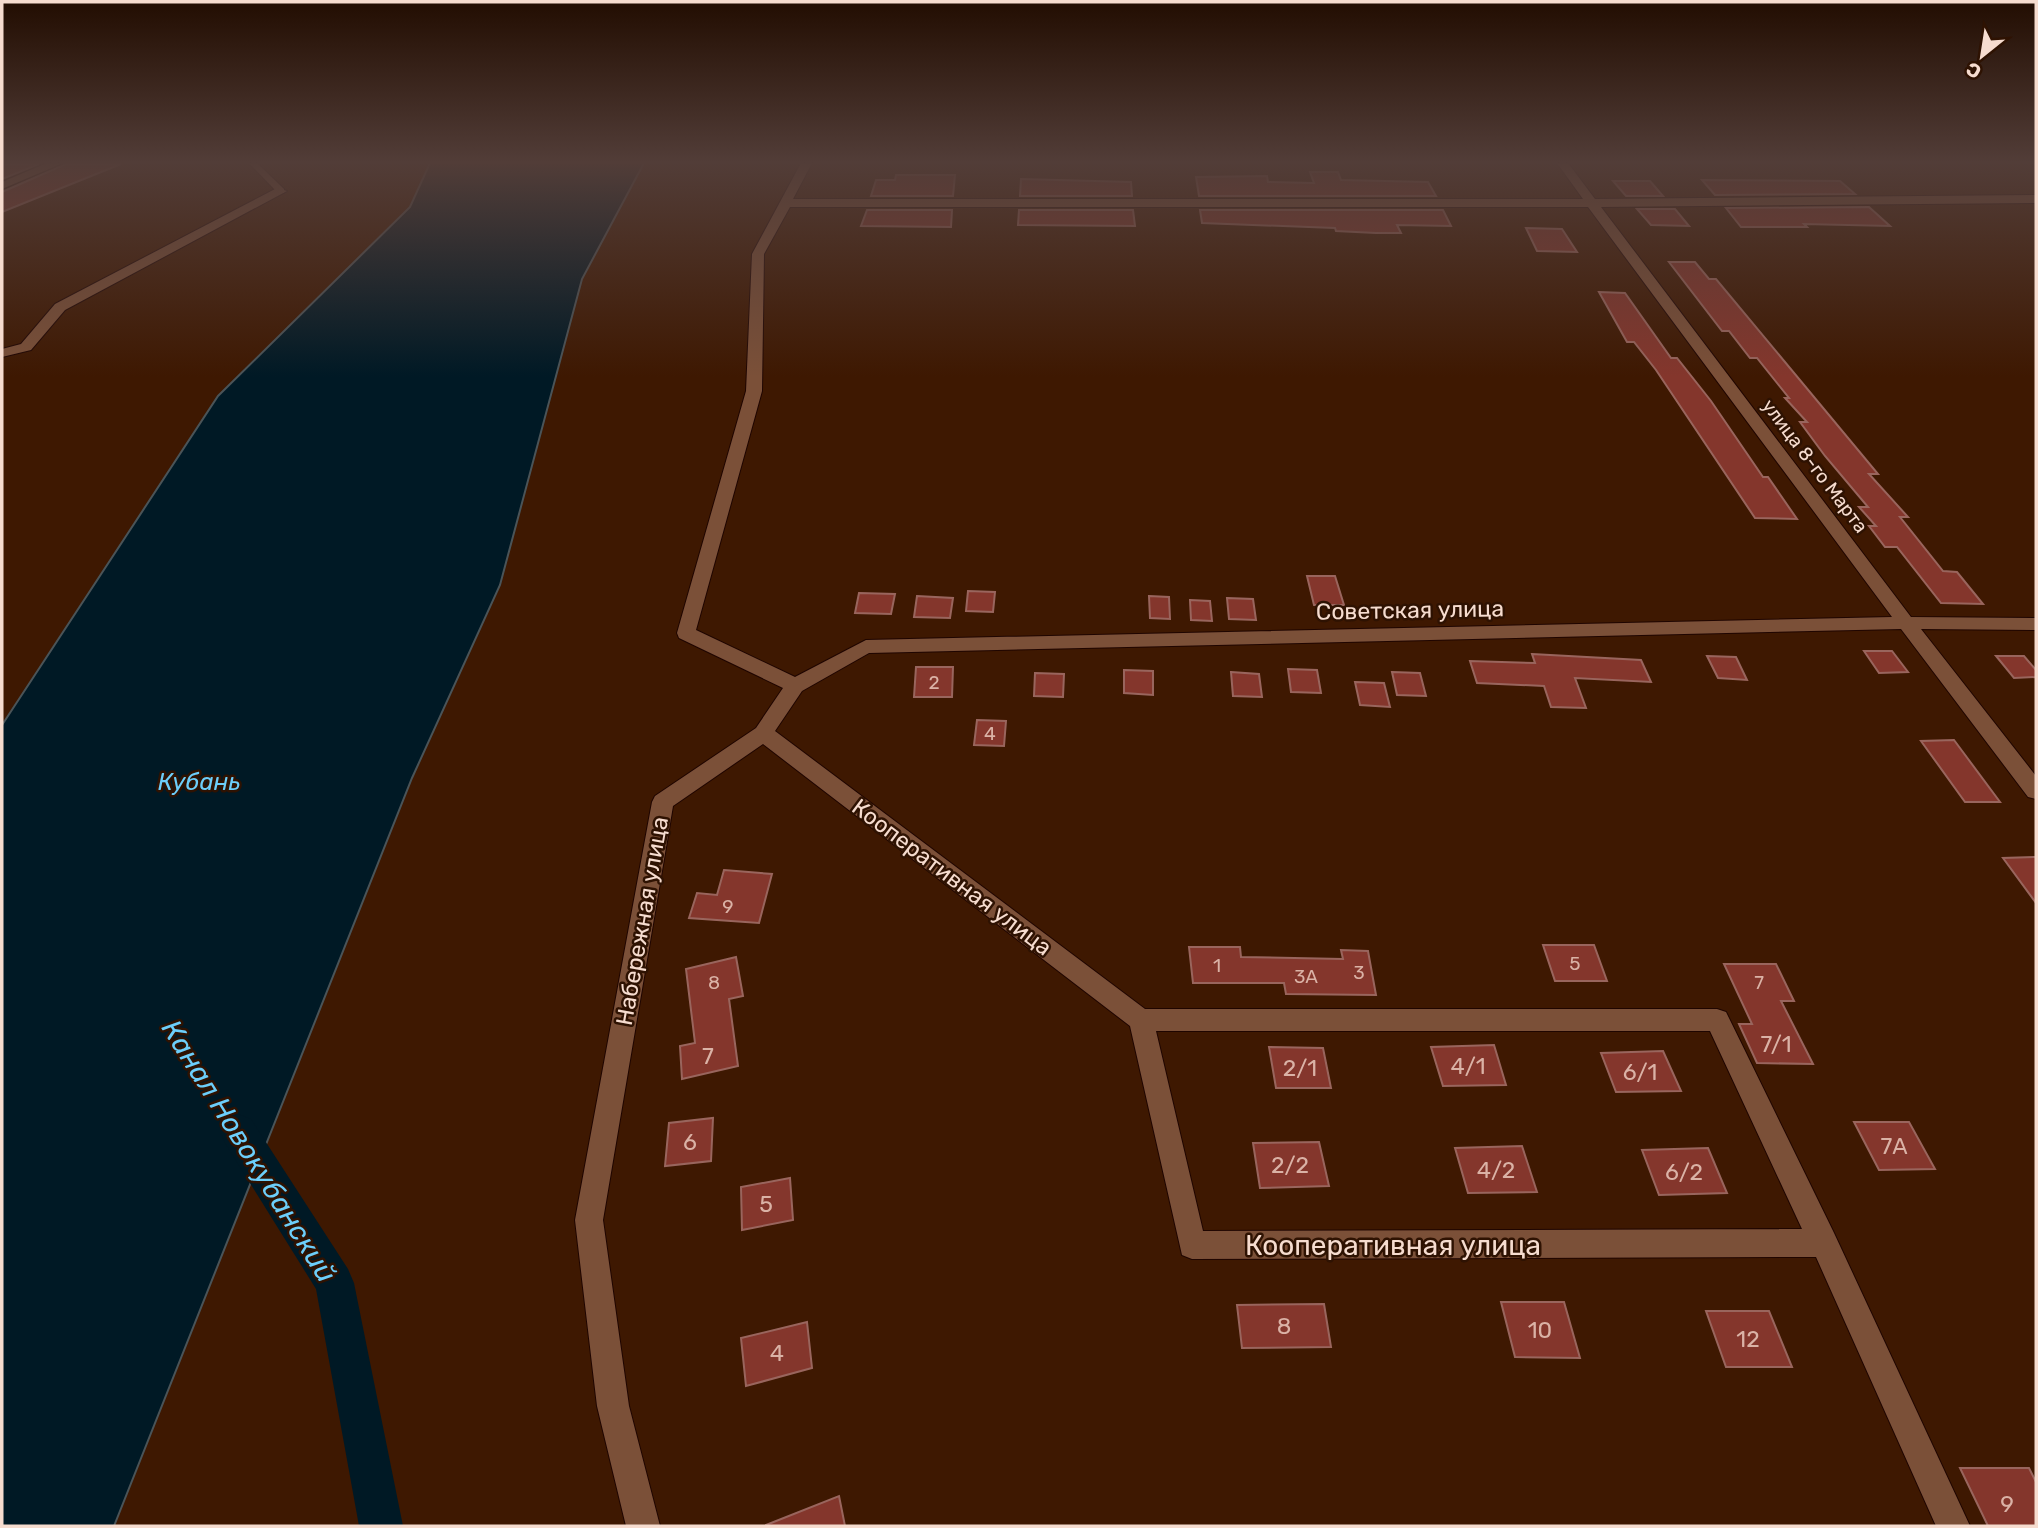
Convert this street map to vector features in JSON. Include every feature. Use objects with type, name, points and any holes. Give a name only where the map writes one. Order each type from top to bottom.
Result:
[{"type":"street","points":[[2,353],[26,347],[60,307],[198,234]]},
{"type":"street","points":[[768,234],[758,254],[754,391],[686,633],[795,686]]},
{"type":"street","name":"улица 8-го Марта","points":[[1616,234],[1906,623],[2036,791]]},
{"type":"street","name":"Советская улица","points":[[795,686],[866,647],[1906,623],[2036,624]]},
{"type":"street","name":"Набережная улица","points":[[643,1526],[612,1406],[589,1220],[663,803],[763,733],[795,686]]},
{"type":"street","name":"Кооперативная улица","points":[[763,733],[1141,1020],[1192,1245],[1824,1243]]},
{"type":"street","points":[[1141,1020],[1717,1020],[1824,1243],[1953,1526]]},
{"type":"water","name":"Кубань","points":[[382,234],[606,234],[582,279],[500,585],[412,778],[114,1526],[2,1526],[2,725],[218,396]]},
{"type":"building","points":[[1529,234],[1565,234],[1577,252],[1537,251]]},
{"type":"building","points":[[1669,262],[1695,262],[1709,279],[1716,279],[1878,474],[1869,474],[1908,517],[1900,517],[1943,571],[1957,572],[1983,604],[1941,603],[1897,547],[1885,547],[1869,526],[1876,526],[1859,507],[1868,507],[1800,422],[1807,422],[1785,398],[1789,398],[1757,358],[1750,358],[1729,331],[1722,331]]},
{"type":"building","points":[[1599,292],[1625,293],[1671,358],[1677,358],[1711,401],[1763,477],[1768,477],[1797,519],[1755,518],[1656,370],[1634,342],[1627,342]]},
{"type":"building","points":[[1307,576],[1335,576],[1344,605],[1314,605]]},
{"type":"building","points":[[968,591],[995,592],[993,612],[966,611]]},
{"type":"building","points":[[859,593],[895,594],[891,614],[855,613]]},
{"type":"building","points":[[917,596],[953,598],[950,618],[914,617]]},
{"type":"building","points":[[1149,596],[1169,597],[1170,619],[1150,618]]},
{"type":"building","points":[[1227,598],[1253,599],[1256,620],[1229,619]]},
{"type":"building","points":[[1190,600],[1210,601],[1212,621],[1191,620]]},
{"type":"building","points":[[1864,651],[1892,651],[1908,672],[1879,673]]},
{"type":"building","points":[[1532,654],[1641,660],[1651,682],[1575,678],[1586,708],[1551,707],[1544,686],[1477,683],[1470,661],[1535,663]]},
{"type":"building","points":[[1707,656],[1736,657],[1747,680],[1718,678]]},
{"type":"building","points":[[1996,656],[2024,656],[2036,670],[2036,677],[2014,678]]},
{"type":"building","points":[[916,667],[953,667],[952,697],[914,697]]},
{"type":"building","points":[[1288,669],[1317,670],[1321,693],[1291,692]]},
{"type":"building","points":[[1124,670],[1153,671],[1153,695],[1124,693]]},
{"type":"building","points":[[1231,672],[1259,674],[1262,697],[1233,696]]},
{"type":"building","points":[[1392,672],[1420,673],[1426,696],[1397,695]]},
{"type":"building","points":[[1035,673],[1064,674],[1063,697],[1034,696]]},
{"type":"building","points":[[1355,682],[1384,683],[1390,707],[1360,705]]},
{"type":"building","points":[[977,720],[1006,721],[1004,746],[974,745]]},
{"type":"building","points":[[1954,740],[2000,802],[1965,802],[1921,741]]},
{"type":"building","points":[[2036,857],[2036,903],[2003,858]]},
{"type":"building","points":[[724,870],[772,874],[759,923],[689,918],[697,893],[717,895]]},
{"type":"building","points":[[1543,945],[1594,945],[1607,981],[1555,981]]},
{"type":"building","points":[[1189,947],[1240,947],[1241,957],[1343,959],[1341,950],[1368,951],[1376,995],[1286,994],[1284,983],[1193,983]]},
{"type":"building","points":[[736,957],[743,996],[729,999],[738,1066],[682,1079],[680,1046],[695,1043],[686,969]]},
{"type":"building","points":[[1724,964],[1776,964],[1794,1001],[1781,1001],[1813,1064],[1757,1063],[1739,1024],[1752,1024]]},
{"type":"building","points":[[1494,1045],[1506,1085],[1443,1086],[1431,1047]]},
{"type":"building","points":[[1269,1047],[1323,1048],[1331,1088],[1276,1088]]},
{"type":"building","points":[[1663,1051],[1681,1091],[1616,1092],[1601,1053]]},
{"type":"building","points":[[713,1118],[711,1161],[665,1166],[669,1123]]},
{"type":"building","points":[[1854,1122],[1909,1122],[1935,1169],[1879,1170]]},
{"type":"building","points":[[1319,1142],[1329,1186],[1260,1188],[1253,1143]]},
{"type":"building","points":[[1522,1146],[1537,1192],[1468,1193],[1455,1148]]},
{"type":"building","points":[[1708,1148],[1727,1193],[1659,1195],[1642,1150]]},
{"type":"building","points":[[790,1178],[793,1220],[742,1230],[741,1187]]},
{"type":"building","points":[[1501,1302],[1564,1302],[1580,1358],[1515,1357]]},
{"type":"building","points":[[1324,1304],[1331,1347],[1242,1348],[1237,1305]]},
{"type":"building","points":[[1706,1311],[1769,1311],[1792,1367],[1726,1367]]},
{"type":"building","points":[[807,1322],[812,1368],[746,1386],[741,1338]]},
{"type":"building","points":[[1960,1468],[2029,1468],[2036,1482],[2036,1526],[1988,1526]]},
{"type":"building","points":[[839,1496],[845,1526],[766,1526],[766,1525]]},
{"type":"waterway","name":"Канал Новокубанский","points":[[238,1131],[334,1283],[381,1526]]}]
